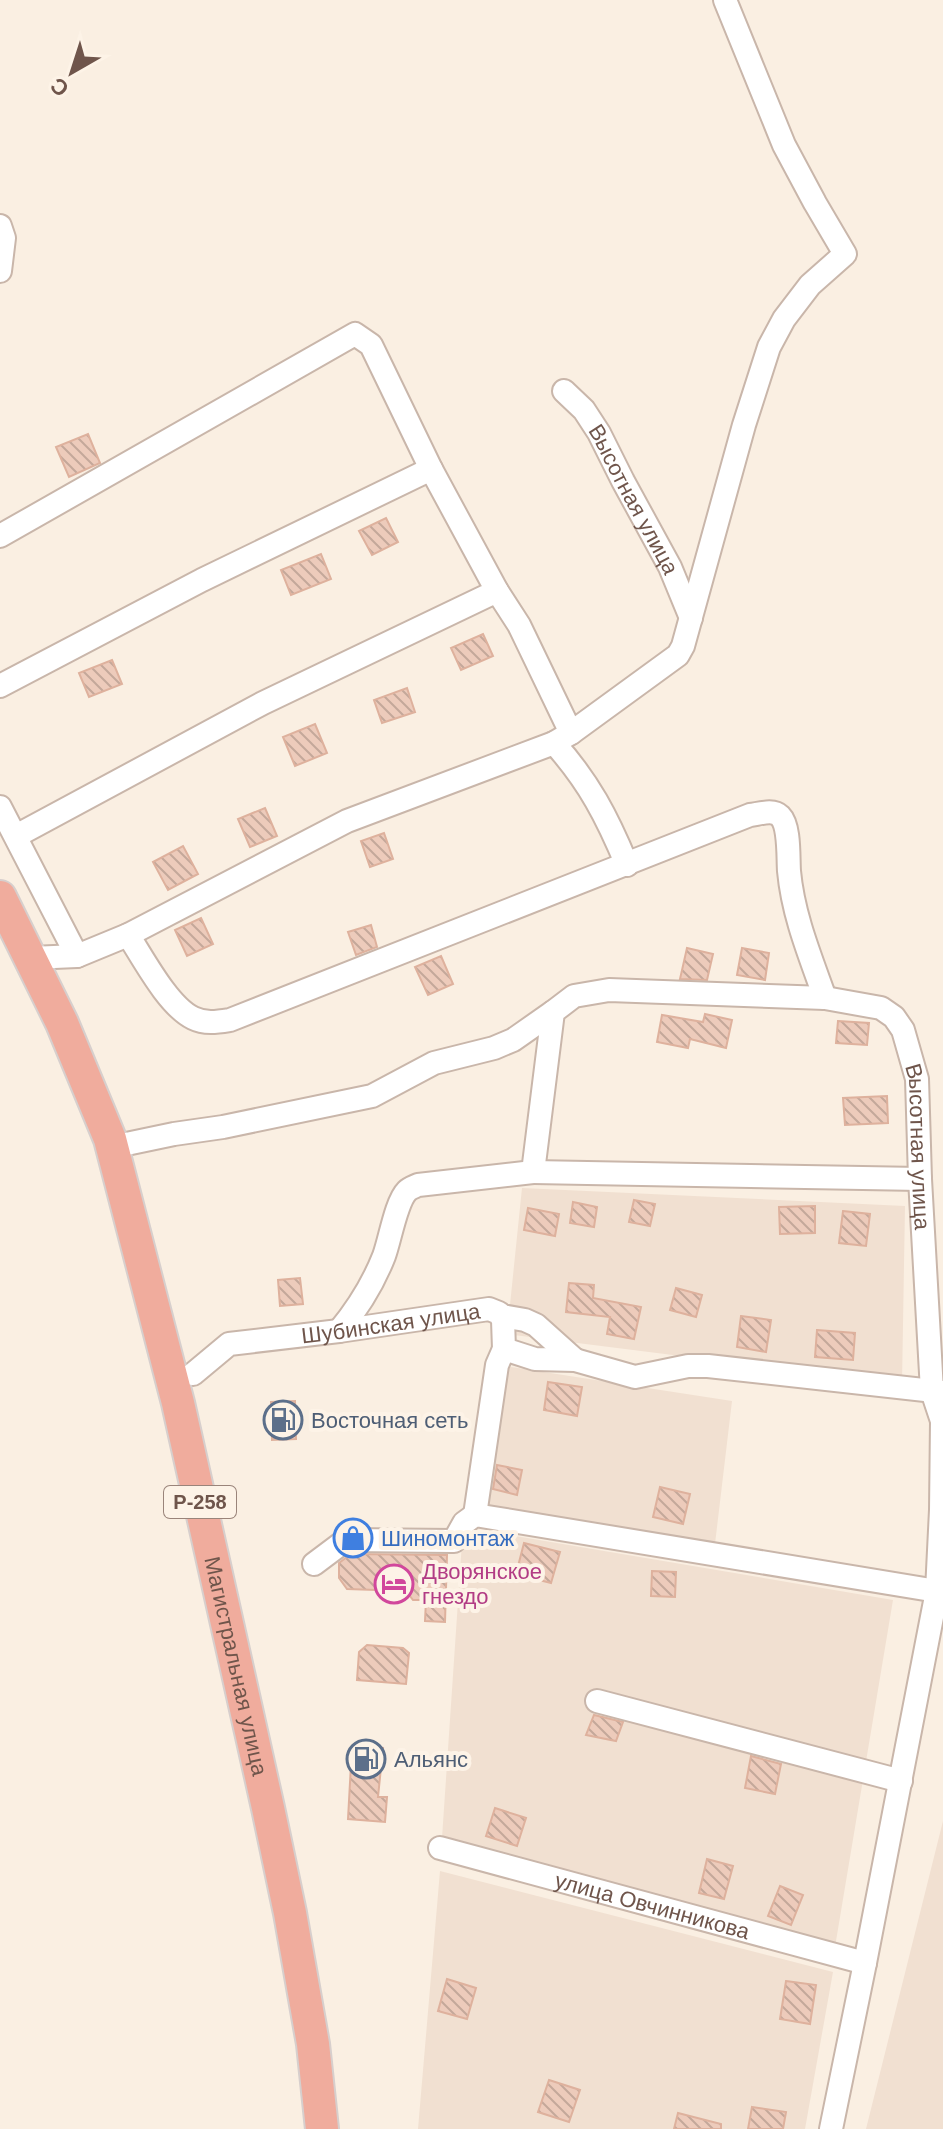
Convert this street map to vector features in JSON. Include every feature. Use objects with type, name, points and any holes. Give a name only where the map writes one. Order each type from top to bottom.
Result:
[{"type":"highway","name":"Магистральная улица","points":[[0,897],[62,1023],[112,1147],[178,1403],[274,1835],[313,2044],[322,2129]]},
{"type":"street","points":[[31,958],[77,956],[128,935],[347,821],[562,738],[678,655],[769,347],[784,319],[810,285],[845,254],[784,145],[725,0]]},
{"type":"street","points":[[0,226],[4,238],[0,271]]},
{"type":"street","points":[[0,536],[355,334],[371,345],[383,366],[431,469],[497,591],[519,625],[562,738],[608,819],[627,865]]},
{"type":"street","name":"Высотная улица","points":[[564,391],[584,410],[599,433],[670,567],[691,618]]},
{"type":"street","points":[[0,686],[202,580],[431,469]]},
{"type":"street","points":[[16,836],[263,703],[497,591]]},
{"type":"street","points":[[0,807],[77,956]]},
{"type":"street","points":[[112,1147],[372,1096],[434,1063],[513,1040],[574,996],[609,990],[825,998],[799,927],[783,819],[770,812],[750,815],[230,1020],[211,1023],[199,1020],[175,1006],[128,935]]},
{"type":"street","name":"Высотная улица","points":[[825,998],[881,1008],[894,1017],[903,1030],[917,1079],[920,1179],[942,1421],[937,1591],[831,2129]]},
{"type":"street","points":[[533,1172],[553,1012]]},
{"type":"street","points":[[339,1331],[367,1292],[384,1256],[398,1206],[406,1191],[418,1185],[533,1172],[920,1179]]},
{"type":"street","name":"Шубинская улица","points":[[193,1374],[229,1344],[489,1309],[502,1316],[504,1349],[535,1359],[575,1360],[635,1377],[688,1366],[708,1366],[937,1392]]},
{"type":"street","points":[[502,1316],[536,1325],[575,1360]]},
{"type":"street","points":[[475,1515],[497,1365],[504,1349]]},
{"type":"street","points":[[314,1564],[346,1540],[454,1541],[464,1523],[475,1515],[937,1591]]},
{"type":"street","points":[[597,1701],[901,1781]]},
{"type":"street","name":"улица Овчинникова","points":[[440,1848],[865,1963]]},
{"type":"shaded area","points":[[522,1188],[905,1206],[902,1384],[507,1334]]},
{"type":"shaded area","points":[[499,1365],[732,1401],[715,1544],[481,1505]]},
{"type":"shaded area","points":[[463,1527],[893,1600],[835,1947],[442,1838]]},
{"type":"shaded area","points":[[943,1821],[943,2129],[866,2129]]},
{"type":"shaded area","points":[[440,1871],[833,1972],[805,2129],[418,2129]]},
{"type":"building","points":[[88,434],[100,463],[69,477],[56,447]]},
{"type":"building","points":[[386,518],[398,542],[372,555],[359,531]]},
{"type":"building","points":[[321,554],[331,579],[291,595],[281,570]]},
{"type":"building","points":[[483,634],[493,656],[461,670],[451,648]]},
{"type":"building","points":[[112,660],[122,684],[89,697],[79,673]]},
{"type":"building","points":[[407,688],[415,712],[382,723],[374,700]]},
{"type":"building","points":[[315,724],[327,753],[295,766],[283,737]]},
{"type":"building","points":[[265,808],[277,836],[250,847],[238,819]]},
{"type":"building","points":[[384,833],[393,859],[370,867],[361,841]]},
{"type":"building","points":[[183,846],[198,874],[168,890],[153,862]]},
{"type":"building","points":[[201,918],[213,944],[187,956],[175,930]]},
{"type":"building","points":[[371,925],[377,947],[356,955],[348,932]]},
{"type":"building","points":[[687,948],[713,954],[707,980],[680,979]]},
{"type":"building","points":[[742,948],[769,953],[765,980],[737,975]]},
{"type":"building","points":[[441,956],[453,984],[428,995],[415,967]]},
{"type":"building","points":[[705,1014],[732,1020],[726,1048],[690,1039],[688,1048],[657,1042],[662,1015],[703,1022]]},
{"type":"building","points":[[838,1021],[869,1023],[867,1045],[836,1043]]},
{"type":"building","points":[[887,1096],[888,1123],[845,1125],[843,1098]]},
{"type":"building","points":[[634,1200],[655,1204],[650,1226],[629,1222]]},
{"type":"building","points":[[573,1202],[597,1207],[594,1227],[570,1223]]},
{"type":"building","points":[[815,1206],[815,1233],[780,1234],[779,1207]]},
{"type":"building","points":[[528,1208],[559,1214],[555,1236],[524,1230]]},
{"type":"building","points":[[843,1211],[870,1214],[866,1246],[839,1243]]},
{"type":"building","points":[[300,1278],[303,1304],[280,1306],[278,1280]]},
{"type":"building","points":[[569,1283],[594,1285],[593,1298],[641,1307],[634,1339],[607,1334],[610,1317],[566,1312]]},
{"type":"building","points":[[676,1288],[702,1295],[696,1317],[670,1310]]},
{"type":"building","points":[[741,1316],[771,1320],[766,1352],[737,1347]]},
{"type":"building","points":[[817,1330],[855,1333],[853,1360],[815,1357]]},
{"type":"building","points":[[548,1382],[582,1387],[577,1416],[544,1410]]},
{"type":"building","name":"Восточная сеть","points":[[295,1401],[296,1439],[272,1440],[271,1402]]},
{"type":"building","points":[[497,1465],[522,1470],[517,1495],[493,1489]]},
{"type":"building","points":[[660,1487],[690,1494],[683,1524],[653,1517]]},
{"type":"building","points":[[524,1543],[560,1552],[551,1583],[516,1574]]},
{"type":"building","name":"Дворянское гнездо","points":[[351,1554],[447,1555],[445,1622],[425,1621],[426,1600],[413,1600],[406,1591],[347,1589],[339,1578],[339,1563]]},
{"type":"building","points":[[652,1571],[676,1572],[675,1597],[651,1596]]},
{"type":"building","points":[[367,1645],[403,1648],[409,1653],[406,1684],[357,1680],[359,1652]]},
{"type":"building","points":[[594,1715],[623,1722],[616,1741],[586,1735]]},
{"type":"building","points":[[352,1746],[383,1748],[378,1797],[387,1797],[385,1822],[348,1819]]},
{"type":"building","points":[[751,1756],[781,1764],[775,1794],[745,1788]]},
{"type":"building","points":[[495,1808],[526,1818],[517,1846],[486,1836]]},
{"type":"building","points":[[707,1859],[733,1866],[724,1899],[699,1893]]},
{"type":"building","points":[[780,1886],[803,1895],[791,1925],[768,1916]]},
{"type":"building","points":[[447,1979],[476,1988],[467,2019],[438,2011]]},
{"type":"building","points":[[786,1981],[816,1985],[810,2024],[780,2019]]},
{"type":"building","points":[[549,2080],[580,2090],[569,2122],[538,2112]]},
{"type":"building","points":[[752,2107],[786,2112],[783,2129],[748,2129]]},
{"type":"building","points":[[678,2113],[721,2124],[721,2129],[674,2129]]},
{"type":"place","name":"Восточная сеть","points":[[283,1420]]},
{"type":"place","name":"Шиномонтаж","points":[[353,1538]]},
{"type":"place","name":"Дворянское гнездо","points":[[394,1584]]},
{"type":"place","name":"Альянс","points":[[366,1759]]}]
